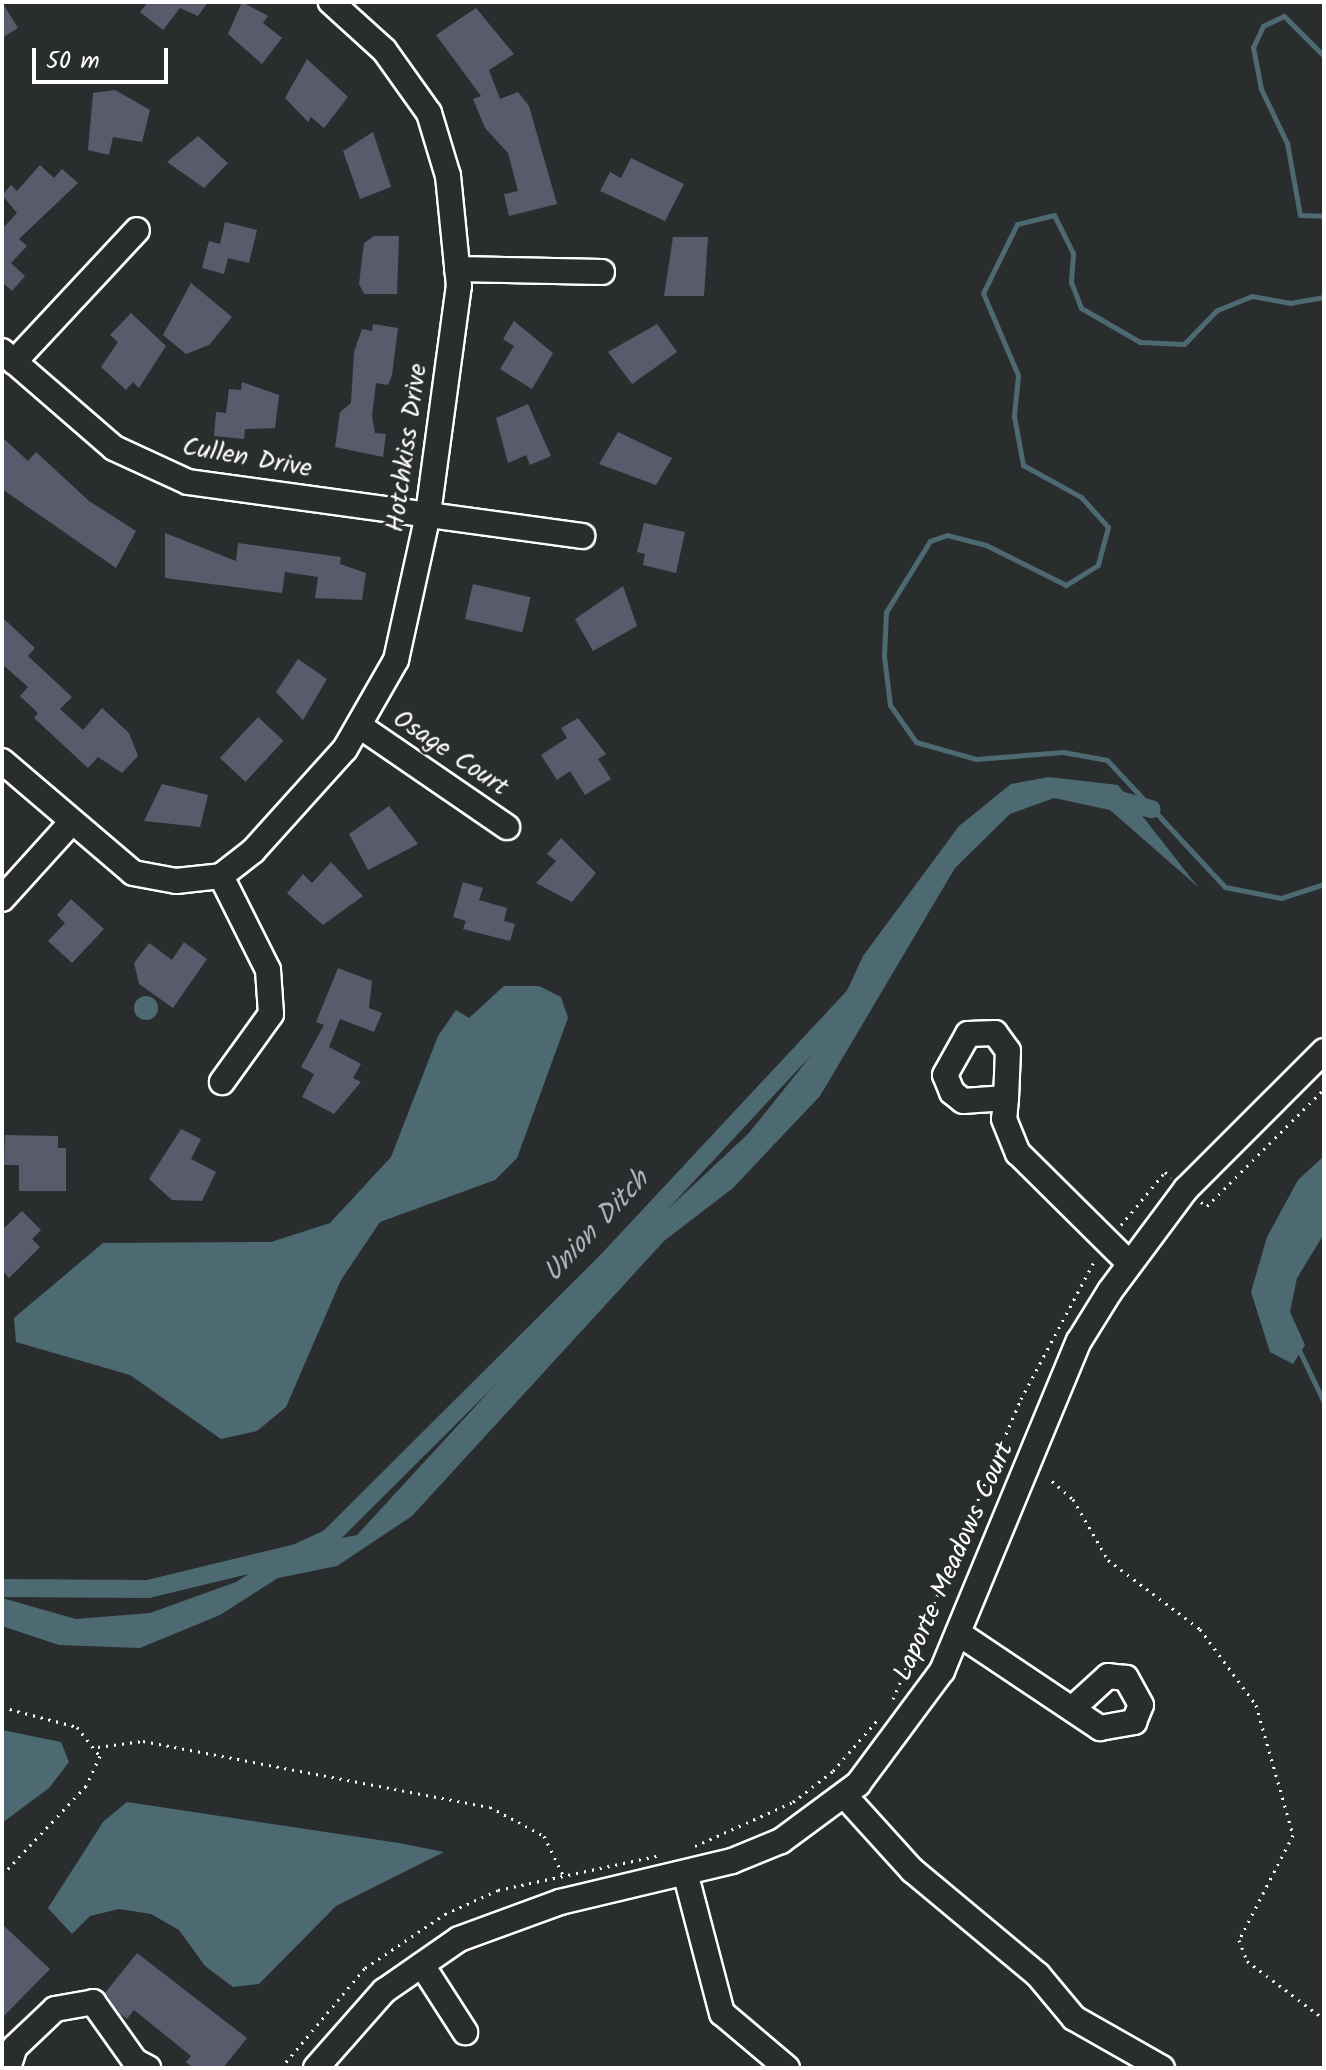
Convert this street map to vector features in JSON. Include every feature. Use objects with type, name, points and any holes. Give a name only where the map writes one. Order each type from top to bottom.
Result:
[{"type":"street","name":"Hotchkiss Drive","points":[[221,876],[269,835],[361,727],[408,629],[428,514],[457,269],[448,176],[429,113],[384,50],[331,2]]},
{"type":"street","points":[[8,356],[137,230]]},
{"type":"street","points":[[457,269],[602,272]]},
{"type":"street","name":"Cullen Drive","points":[[8,356],[114,448],[188,482],[582,536]]},
{"type":"street","name":"Osage Court","points":[[361,727],[507,827]]},
{"type":"street","points":[[2,761],[110,860],[146,878],[221,876],[268,970],[271,1014],[222,1082]]},
{"type":"street","points":[[2,899],[70,824]]},
{"type":"street","name":"Laporte Meadows Court","points":[[316,2068],[384,1991],[459,1939],[560,1902],[686,1876],[781,1841],[844,1795],[918,1712],[958,1633],[1079,1341],[1129,1263],[1186,1189],[1324,1051]]},
{"type":"street","points":[[1006,1098],[1004,1119],[1018,1153],[1129,1263]]},
{"type":"street","points":[[958,1633],[1074,1707]]},
{"type":"street","points":[[844,1795],[912,1870],[1038,1975],[1074,2018],[1159,2067]]},
{"type":"street","points":[[686,1876],[722,2013],[782,2067]]},
{"type":"street","points":[[422,1965],[465,2032]]},
{"type":"street","points":[[8,2068],[15,2047],[55,2009],[93,2002],[135,2066]]},
{"type":"path","points":[[684,1850],[793,1802],[833,1771],[894,1698],[1021,1399],[1108,1243],[1165,1172],[1207,1206],[1324,1089]]},
{"type":"path","points":[[1052,1481],[1073,1499],[1118,1571],[1200,1629],[1256,1705],[1293,1835],[1239,1940],[1247,1961],[1324,2019]]},
{"type":"path","points":[[2,1707],[64,1721],[98,1747],[143,1741],[490,1807],[544,1836],[563,1875]]},
{"type":"path","points":[[2,1875],[86,1786],[98,1747]]},
{"type":"path","points":[[281,2068],[325,2009],[390,1948],[498,1890],[669,1853]]},
{"type":"water","points":[[1049,777],[1118,785],[1198,887],[1110,810],[1054,798],[1010,814],[955,868],[820,1096],[733,1188],[664,1241],[412,1516],[337,1566],[278,1578],[220,1615],[140,1648],[59,1645],[2,1626],[2,1598],[76,1619],[150,1613],[236,1582],[288,1549],[357,1535],[588,1284],[749,1133],[825,1038],[863,956],[959,826],[1011,784]]},
{"type":"water","points":[[504,986],[539,986],[561,997],[568,1018],[517,1158],[495,1180],[380,1222],[341,1280],[286,1407],[257,1431],[221,1439],[130,1375],[16,1342],[14,1318],[103,1243],[271,1242],[330,1223],[391,1157],[438,1036],[456,1010],[469,1018]]},
{"type":"water","points":[[146,996],[154,1000],[158,1008],[154,1016],[146,1020],[138,1016],[134,1008],[138,1000]]},
{"type":"water","points":[[1324,1156],[1324,1234],[1297,1278],[1290,1312],[1305,1345],[1293,1364],[1270,1352],[1251,1292],[1267,1237],[1298,1180]]},
{"type":"water","points":[[2,1730],[61,1742],[69,1762],[49,1788],[2,1823]]},
{"type":"water","points":[[127,1802],[444,1852],[336,1906],[259,1984],[233,1987],[205,1966],[179,1930],[151,1914],[119,1909],[90,1916],[72,1934],[48,1908],[103,1822]]},
{"type":"building","points":[[2,2],[18,28],[2,38]]},
{"type":"building","points":[[148,2],[208,2],[198,16],[180,8],[163,30],[140,12]]},
{"type":"building","points":[[242,2],[268,16],[263,23],[282,38],[262,64],[228,34]]},
{"type":"building","points":[[476,8],[514,54],[489,70],[500,99],[518,92],[529,106],[557,204],[509,216],[504,194],[518,191],[508,153],[485,128],[473,99],[481,96],[436,35]]},
{"type":"building","points":[[307,59],[348,97],[324,128],[311,117],[308,122],[285,98]]},
{"type":"building","points":[[115,90],[150,110],[142,142],[113,137],[109,155],[88,150],[93,93]]},
{"type":"building","points":[[373,132],[391,187],[360,199],[343,151]]},
{"type":"building","points":[[198,136],[228,163],[204,188],[167,162]]},
{"type":"building","points":[[631,158],[684,184],[665,221],[600,191],[610,172],[621,178]]},
{"type":"building","points":[[40,165],[54,178],[62,169],[78,183],[19,239],[27,246],[11,263],[25,276],[12,291],[2,282],[2,229],[17,213],[2,195],[11,185],[17,191]]},
{"type":"building","points":[[225,222],[257,230],[249,263],[228,258],[224,274],[202,268],[209,241],[220,244]]},
{"type":"building","points":[[374,236],[399,236],[397,294],[364,294],[359,284],[364,243]]},
{"type":"building","points":[[673,237],[708,237],[704,296],[664,296]]},
{"type":"building","points":[[191,283],[232,317],[209,345],[186,354],[163,335]]},
{"type":"building","points":[[131,313],[166,346],[139,388],[133,382],[126,390],[101,367],[118,342],[110,335]]},
{"type":"building","points":[[514,321],[553,353],[532,389],[500,369],[514,346],[503,339]]},
{"type":"building","points":[[373,324],[398,328],[392,375],[388,385],[376,383],[372,416],[375,433],[386,434],[383,457],[335,447],[340,412],[351,403],[354,352],[362,329],[372,331]]},
{"type":"building","points":[[657,324],[677,352],[632,384],[608,352]]},
{"type":"building","points":[[242,382],[279,395],[275,428],[245,429],[244,439],[214,436],[216,412],[226,413],[229,389],[241,390]]},
{"type":"building","points":[[528,404],[551,456],[530,465],[526,455],[508,463],[496,418]]},
{"type":"building","points":[[618,432],[672,458],[656,485],[599,464]]},
{"type":"building","points":[[2,437],[28,461],[36,452],[89,501],[136,531],[116,568],[2,489]]},
{"type":"building","points":[[644,523],[685,532],[676,573],[643,565],[645,554],[637,552]]},
{"type":"building","points":[[165,533],[236,561],[238,543],[341,557],[340,564],[366,573],[362,600],[315,598],[318,577],[285,572],[282,593],[165,578]]},
{"type":"building","points":[[473,584],[530,597],[522,632],[465,619]]},
{"type":"building","points":[[623,586],[637,626],[593,651],[575,619]]},
{"type":"building","points":[[2,617],[35,648],[28,656],[72,697],[60,709],[83,730],[102,708],[129,733],[138,756],[122,773],[98,757],[88,768],[34,718],[38,713],[20,696],[28,687],[2,664]]},
{"type":"building","points":[[298,659],[327,679],[303,720],[276,692]]},
{"type":"building","points":[[258,717],[284,741],[245,782],[220,758]]},
{"type":"building","points":[[578,718],[606,754],[598,759],[611,779],[585,795],[570,771],[557,780],[541,755],[567,738],[561,728]]},
{"type":"building","points":[[162,784],[208,795],[200,827],[144,821]]},
{"type":"building","points":[[389,806],[418,844],[368,870],[349,834]]},
{"type":"building","points":[[561,838],[596,873],[572,902],[536,883],[556,861],[547,854]]},
{"type":"building","points":[[331,862],[363,896],[323,925],[287,893],[303,874],[312,883]]},
{"type":"building","points":[[463,882],[483,888],[479,900],[507,908],[504,921],[515,924],[510,941],[463,929],[466,921],[453,917]]},
{"type":"building","points":[[71,899],[104,929],[72,963],[48,941],[65,923],[57,915]]},
{"type":"building","points":[[184,942],[207,959],[173,1008],[139,984],[134,963],[149,943],[172,960]]},
{"type":"building","points":[[338,968],[372,981],[369,1008],[382,1013],[374,1032],[340,1019],[329,1047],[361,1064],[353,1078],[361,1082],[334,1114],[302,1097],[314,1074],[301,1067],[324,1025],[316,1022]]},
{"type":"building","points":[[181,1129],[201,1139],[191,1159],[216,1172],[202,1201],[172,1200],[149,1179]]},
{"type":"building","points":[[5,1135],[58,1136],[58,1148],[66,1148],[66,1191],[19,1191],[19,1165],[4,1165]]},
{"type":"building","points":[[22,1211],[41,1230],[32,1239],[40,1247],[9,1278],[2,1270],[2,1230]]},
{"type":"building","points":[[2,1924],[50,1969],[2,2018]]},
{"type":"building","points":[[137,1953],[247,2038],[223,2068],[193,2068],[186,2062],[191,2056],[134,2010],[127,2019],[120,2014],[105,1993]]},
{"type":"waterway","points":[[1324,56],[1284,16],[1263,26],[1253,47],[1261,89],[1287,143],[1300,215],[1324,216]]},
{"type":"waterway","points":[[1324,297],[1291,303],[1252,296],[1217,310],[1184,344],[1140,342],[1081,308],[1071,282],[1073,253],[1054,215],[1017,224],[983,293],[1018,375],[1014,416],[1023,465],[1081,497],[1108,527],[1098,565],[1066,585],[986,545],[947,535],[930,541],[886,612],[884,656],[890,705],[916,742],[976,759],[1063,752],[1107,760],[1225,887],[1281,898],[1324,884]]},
{"type":"waterway","name":"Union Ditch","points":[[1116,799],[1152,809]]},
{"type":"waterway","name":"Union Ditch","points":[[2,1588],[148,1589],[297,1553],[329,1538],[609,1259],[853,997]]},
{"type":"waterway","points":[[1298,1348],[1324,1402]]}]
